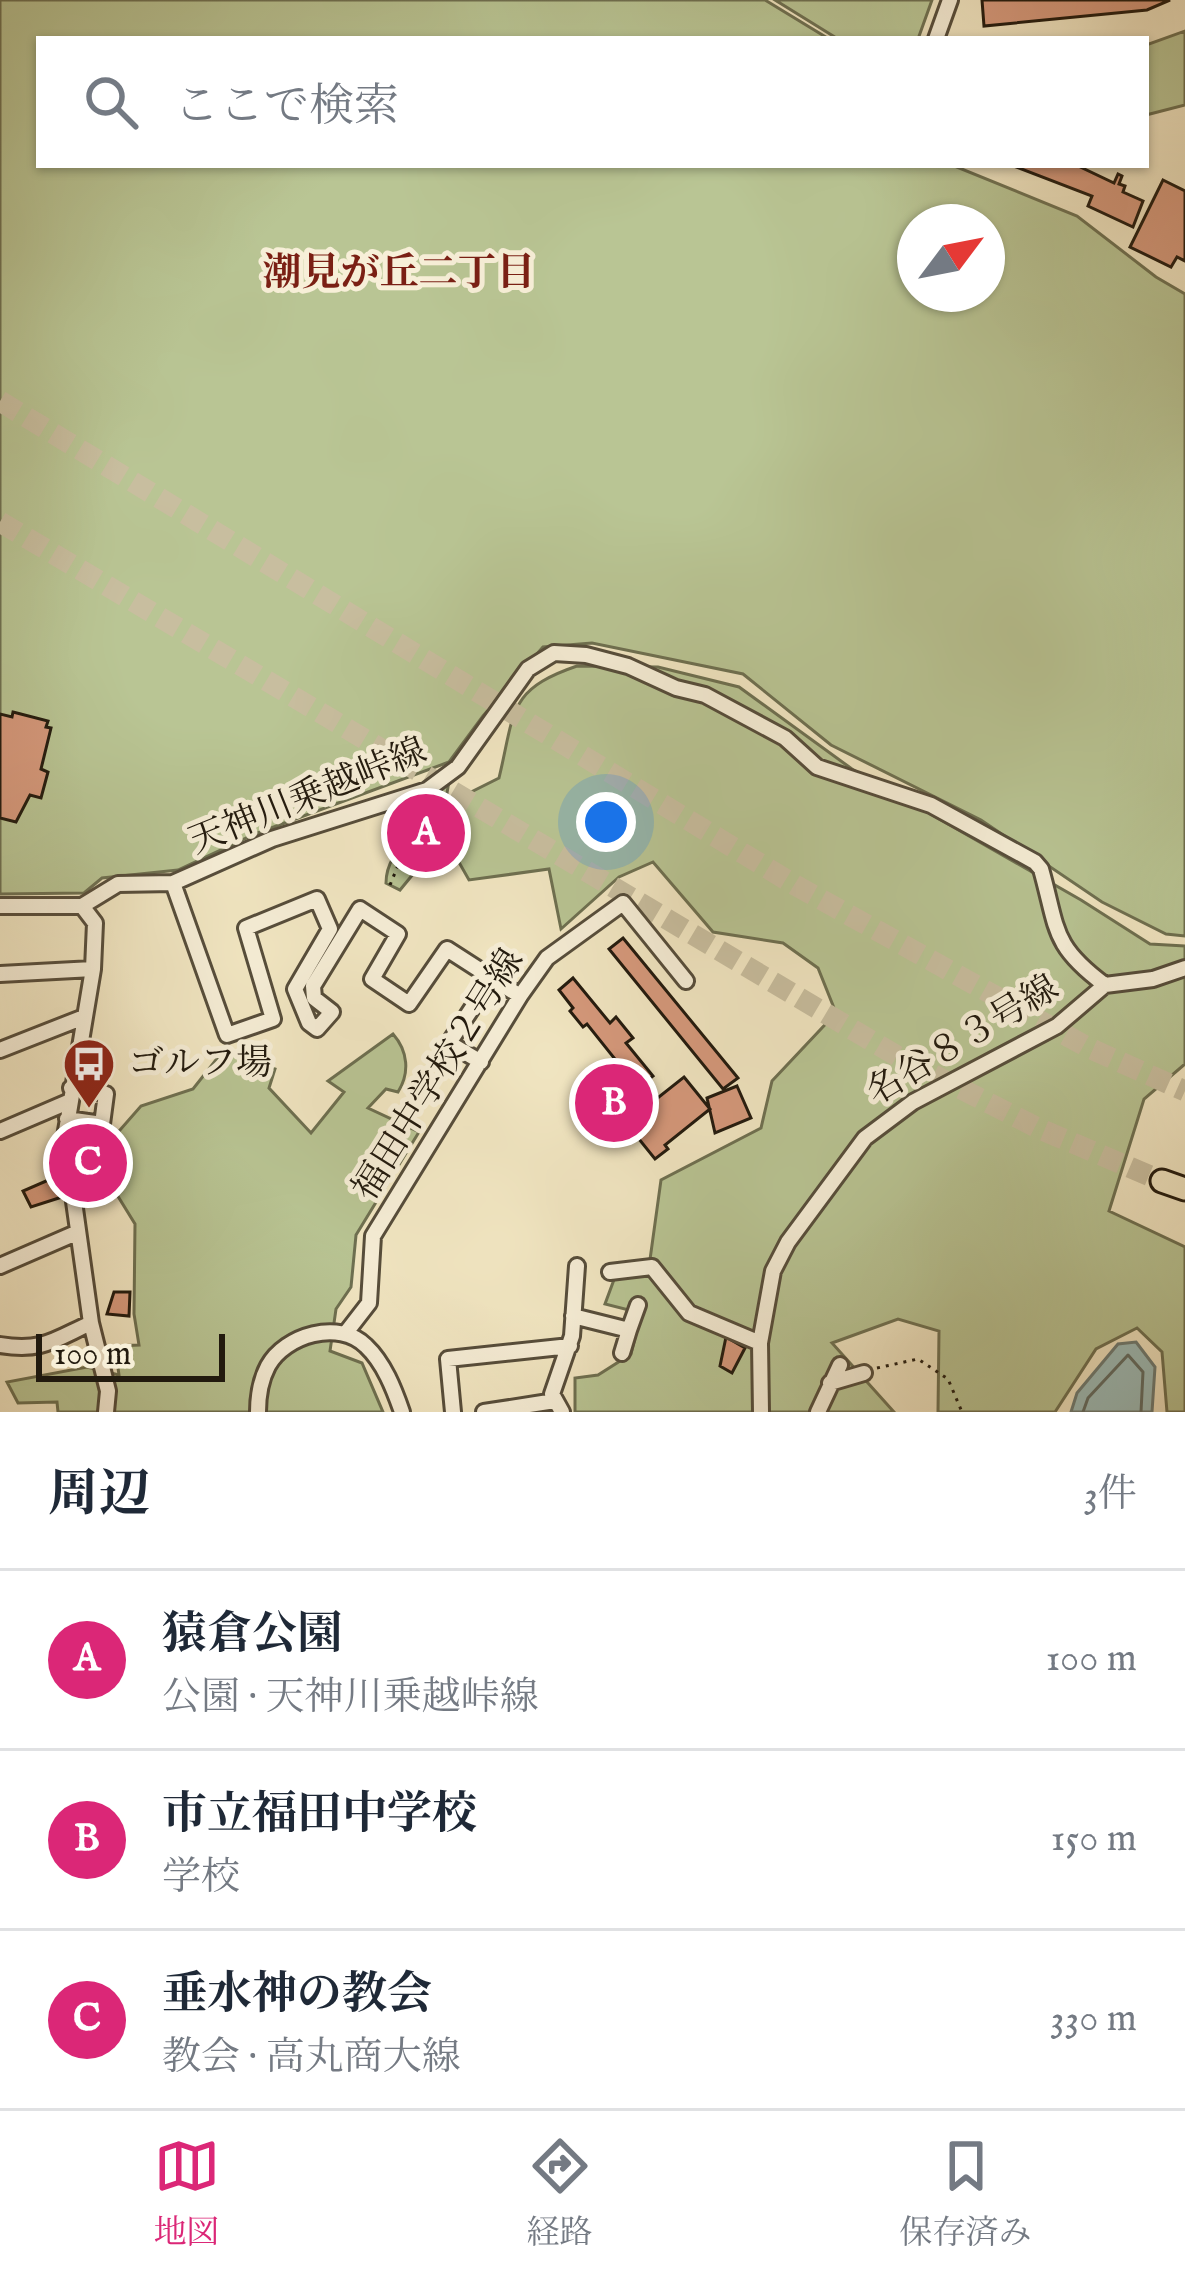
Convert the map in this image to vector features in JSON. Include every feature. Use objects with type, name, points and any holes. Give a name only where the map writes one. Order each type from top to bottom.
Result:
[{"type":"highway","points":[[1162,1180],[1185,1189]]},
{"type":"street","points":[[937,36],[950,0]]},
{"type":"street","name":"天神川乗越峠線","points":[[82,905],[128,881],[173,883],[272,839],[427,790],[445,779],[518,680],[540,658],[568,652],[628,666],[729,706],[785,738],[836,776],[931,805],[1035,862],[1041,869],[1059,941],[1084,970],[1105,985]]},
{"type":"street","points":[[173,883],[226,1035],[273,1019],[246,928],[317,899],[330,929],[295,989],[310,1024],[317,1029],[332,1012],[314,998],[313,986],[360,909],[398,934],[372,979],[409,1004],[448,950],[520,996]]},
{"type":"street","name":"福田中学校２号線","points":[[345,1334],[369,1303],[374,1236],[547,958],[622,903],[686,981]]},
{"type":"street","points":[[0,906],[82,905],[95,923],[93,969],[65,1137],[91,1322],[108,1391],[106,1412]]},
{"type":"street","points":[[1105,985],[1153,979],[1185,968]]},
{"type":"street","points":[[0,974],[93,969]]},
{"type":"street","points":[[481,1062],[448,1043],[493,979]]},
{"type":"street","name":"名谷８３号線","points":[[761,1412],[760,1343],[773,1271],[788,1242],[865,1138],[913,1102],[1057,1026],[1105,985]]},
{"type":"street","points":[[0,1051],[84,1017]]},
{"type":"street","points":[[0,1131],[70,1095],[106,1094],[102,1124],[67,1119]]},
{"type":"street","points":[[0,1266],[76,1233]]},
{"type":"street","points":[[484,1412],[559,1407],[553,1383],[569,1346],[577,1266]]},
{"type":"street","points":[[610,1272],[652,1268],[689,1313],[760,1343]]},
{"type":"street","points":[[622,1353],[638,1306]]},
{"type":"street","points":[[573,1316],[629,1330]]},
{"type":"street","points":[[0,1345],[30,1350],[91,1322]]},
{"type":"street","points":[[258,1412],[258,1393],[269,1364],[286,1346],[323,1332],[364,1342],[380,1363],[402,1412]]},
{"type":"street","points":[[453,1412],[448,1360],[569,1346]]},
{"type":"street","points":[[818,1412],[840,1365]]},
{"type":"street","points":[[830,1383],[864,1373]]},
{"type":"path","points":[[390,885],[406,846],[428,830],[445,779]]},
{"type":"path","points":[[864,1373],[919,1359],[948,1379],[962,1412]]},
{"type":"green space","points":[[0,0],[765,0],[824,36],[36,36],[36,168],[959,168],[1077,216],[1185,294],[1185,936],[1166,934],[1102,902],[981,820],[831,745],[743,674],[592,643],[543,647],[449,762],[255,834],[178,870],[102,878],[84,893],[0,894]]},
{"type":"green space","points":[[775,0],[932,0],[919,36],[833,36]]},
{"type":"green space","points":[[1185,31],[1185,105],[1149,114],[1149,44]]},
{"type":"green space","points":[[577,666],[658,667],[739,687],[852,769],[1150,944],[1185,946],[1185,1064],[1144,1099],[1109,1211],[1185,1247],[1185,1412],[1167,1412],[1162,1352],[1137,1328],[1096,1349],[1055,1412],[938,1412],[939,1331],[898,1319],[832,1343],[894,1412],[575,1412],[575,1378],[598,1375],[631,1354],[641,1313],[605,1304],[615,1277],[648,1274],[661,1180],[761,1128],[772,1081],[836,1013],[818,968],[783,943],[713,932],[653,862],[619,877],[561,929],[549,869],[469,880],[456,857],[431,871],[414,873],[400,890],[386,883],[393,858],[424,816],[431,791],[449,781],[445,805],[499,778],[518,706],[538,684]]},
{"type":"green space","points":[[393,1034],[404,1055],[404,1077],[398,1092],[386,1089],[368,1108],[419,1132],[356,1235],[351,1287],[336,1309],[330,1351],[362,1363],[383,1412],[58,1412],[57,1402],[18,1403],[7,1382],[87,1367],[119,1375],[115,1346],[139,1345],[134,1314],[135,1224],[103,1172],[102,1138],[113,1138],[141,1106],[193,1089],[223,1051],[275,1069],[269,1088],[311,1133],[344,1092],[328,1081]]},
{"type":"water","points":[[1136,1342],[1155,1367],[1152,1412],[1071,1412],[1077,1393],[1118,1344]]},
{"type":"building","points":[[982,0],[1170,0],[1147,10],[984,26]]},
{"type":"building","points":[[1019,168],[1082,168],[1114,183],[1118,174],[1122,176],[1123,192],[1143,201],[1133,227],[1088,206],[1092,196]]},
{"type":"building","points":[[1163,180],[1185,191],[1185,261],[1177,257],[1171,267],[1130,247]]},
{"type":"building","points":[[13,712],[48,721],[46,727],[51,728],[41,769],[48,772],[41,798],[30,795],[16,822],[0,818],[0,714],[12,717]]},
{"type":"building","points":[[623,938],[738,1078],[723,1089],[609,949]]},
{"type":"building","points":[[573,978],[610,1023],[616,1017],[633,1038],[626,1043],[653,1076],[638,1088],[587,1024],[583,1027],[570,1011],[573,1008],[559,990]]},
{"type":"building","points":[[684,1077],[710,1109],[665,1145],[668,1149],[655,1159],[626,1123]]},
{"type":"building","points":[[737,1086],[751,1118],[715,1133],[707,1098]]},
{"type":"building","points":[[96,1154],[100,1185],[86,1187],[80,1156]]},
{"type":"building","points":[[53,1178],[62,1197],[31,1207],[23,1191]]},
{"type":"building","points":[[114,1292],[130,1292],[129,1316],[107,1314]]},
{"type":"building","points":[[726,1337],[745,1348],[732,1373],[720,1366]]},
{"type":"tunnel","points":[[0,401],[795,885],[1089,1048],[1185,1091]]},
{"type":"tunnel","points":[[0,522],[902,1059],[1040,1129],[1162,1181]]},
{"type":"place","name":"猿倉公園","points":[[426,833]]},
{"type":"place","name":"市立福田中学校","points":[[614,1103]]},
{"type":"place","name":"ゴルフ場","points":[[89,1110]]},
{"type":"place","name":"垂水神の教会","points":[[88,1163]]},
{"type":"district","name":"潮見が丘二丁目","points":[[399,274]]}]
